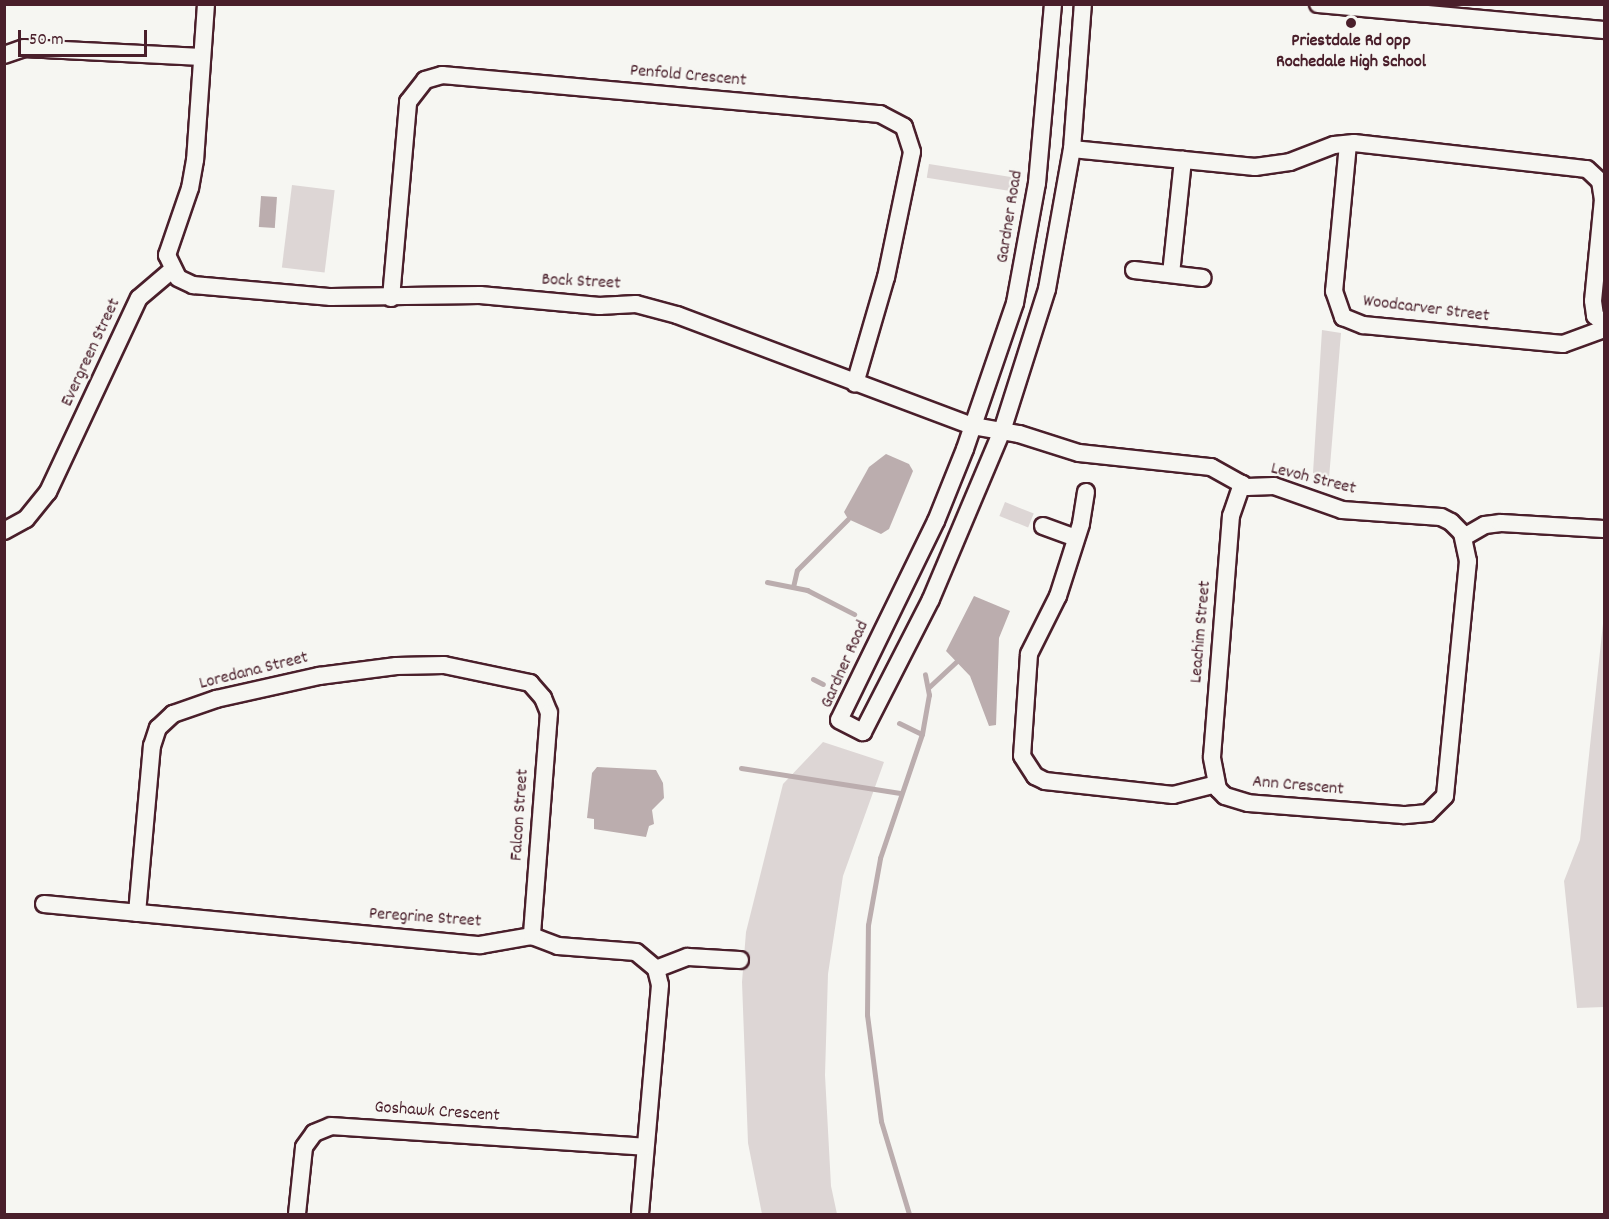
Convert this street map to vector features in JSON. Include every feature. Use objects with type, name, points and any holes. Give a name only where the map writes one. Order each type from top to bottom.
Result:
[{"type":"street","points":[[172,270],[167,255],[169,241],[183,211],[195,160],[206,4]]},
{"type":"street","name":"Gardner Road","points":[[1053,4],[1029,239],[1015,303],[973,426],[936,521],[839,720],[862,732],[931,599],[1002,431],[1047,289],[1072,149],[1083,4]]},
{"type":"street","points":[[1318,4],[1605,30]]},
{"type":"street","points":[[4,55],[24,48],[202,57]]},
{"type":"street","name":"Penfold Crescent","points":[[391,298],[408,102],[425,80],[442,75],[880,114],[904,127],[912,152],[886,277],[855,384]]},
{"type":"street","points":[[1072,149],[1255,167],[1290,162],[1334,145],[1348,144],[1587,169],[1600,181],[1604,199],[1593,301],[1595,316],[1605,323]]},
{"type":"street","name":"Woodcarver Street","points":[[1348,144],[1334,291],[1344,317],[1363,325],[1563,344],[1605,329]]},
{"type":"street","points":[[1171,274],[1183,160]]},
{"type":"street","name":"Bock Street","points":[[172,270],[186,282],[217,289],[391,298],[480,295],[599,306],[636,304],[677,315],[855,384],[973,426]]},
{"type":"street","name":"Evergreen Street","points":[[4,531],[26,519],[48,492],[139,298],[172,270]]},
{"type":"street","points":[[1134,270],[1203,278]]},
{"type":"street","name":"Levoh Street","points":[[973,426],[1002,431],[1079,453],[1211,466],[1242,484],[1274,486],[1342,510],[1441,517],[1451,522],[1464,537]]},
{"type":"street","name":"Leachim Street","points":[[1216,784],[1212,757],[1231,516],[1242,484]]},
{"type":"street","points":[[1086,492],[1076,538],[1058,597],[1037,632],[1029,654],[1021,745],[1027,766],[1045,781],[1173,795],[1216,784]]},
{"type":"street","points":[[1464,537],[1485,525],[1501,523],[1605,529]]},
{"type":"street","points":[[1043,526],[1076,538]]},
{"type":"street","name":"Ann Crescent","points":[[1216,784],[1225,796],[1248,803],[1403,815],[1428,813],[1439,806],[1445,796],[1468,561],[1464,537]]},
{"type":"street","name":"Loredana Street","points":[[137,913],[153,746],[158,728],[173,714],[216,699],[319,676],[396,666],[463,667],[508,676],[530,683],[543,698]]},
{"type":"street","name":"Falcon Street","points":[[532,936],[549,713],[543,698]]},
{"type":"street","name":"Peregrine Street","points":[[44,904],[480,945],[532,936],[558,946],[636,952],[656,969]]},
{"type":"street","points":[[640,1215],[644,1147],[660,985],[656,969],[688,957],[740,960]]},
{"type":"street","name":"Goshawk Crescent","points":[[297,1215],[304,1148],[314,1133],[331,1126],[644,1147]]},
{"type":"shaded area","points":[[929,164],[1014,177],[1012,191],[927,178]]},
{"type":"shaded area","points":[[292,185],[335,190],[325,273],[282,267]]},
{"type":"shaded area","points":[[261,196],[277,197],[275,228],[259,227]]},
{"type":"shaded area","points":[[1322,330],[1341,333],[1329,478],[1313,473]]},
{"type":"shaded area","points":[[886,454],[909,464],[913,471],[889,529],[881,534],[848,519],[844,512],[869,467]]},
{"type":"shaded area","points":[[1005,502],[1034,514],[1028,528],[999,516]]},
{"type":"shaded area","points":[[974,596],[1010,611],[999,638],[996,725],[989,726],[970,676],[946,651]]},
{"type":"shaded area","points":[[1604,614],[1604,1007],[1577,1008],[1564,881],[1580,840]]},
{"type":"shaded area","points":[[823,742],[884,762],[843,876],[828,974],[825,1075],[831,1186],[837,1214],[762,1214],[748,1143],[742,982],[746,932],[783,784]]},
{"type":"shaded area","points":[[597,767],[656,770],[663,783],[664,798],[652,810],[654,824],[649,826],[646,837],[594,829],[594,819],[587,818],[592,773]]},
{"type":"waterway","points":[[793,587],[797,570],[848,519]]},
{"type":"waterway","points":[[767,582],[807,590],[854,614]]},
{"type":"waterway","points":[[929,687],[958,660]]},
{"type":"waterway","points":[[909,1214],[881,1121],[867,1015],[868,925],[880,858],[922,734],[929,695],[925,674]]},
{"type":"waterway","points":[[813,679],[823,684]]},
{"type":"waterway","points":[[899,723],[922,734]]},
{"type":"waterway","points":[[741,768],[900,793]]},
{"type":"place","name":"Priestdale Rd opp Rochedale High School","points":[[1351,23]]}]
